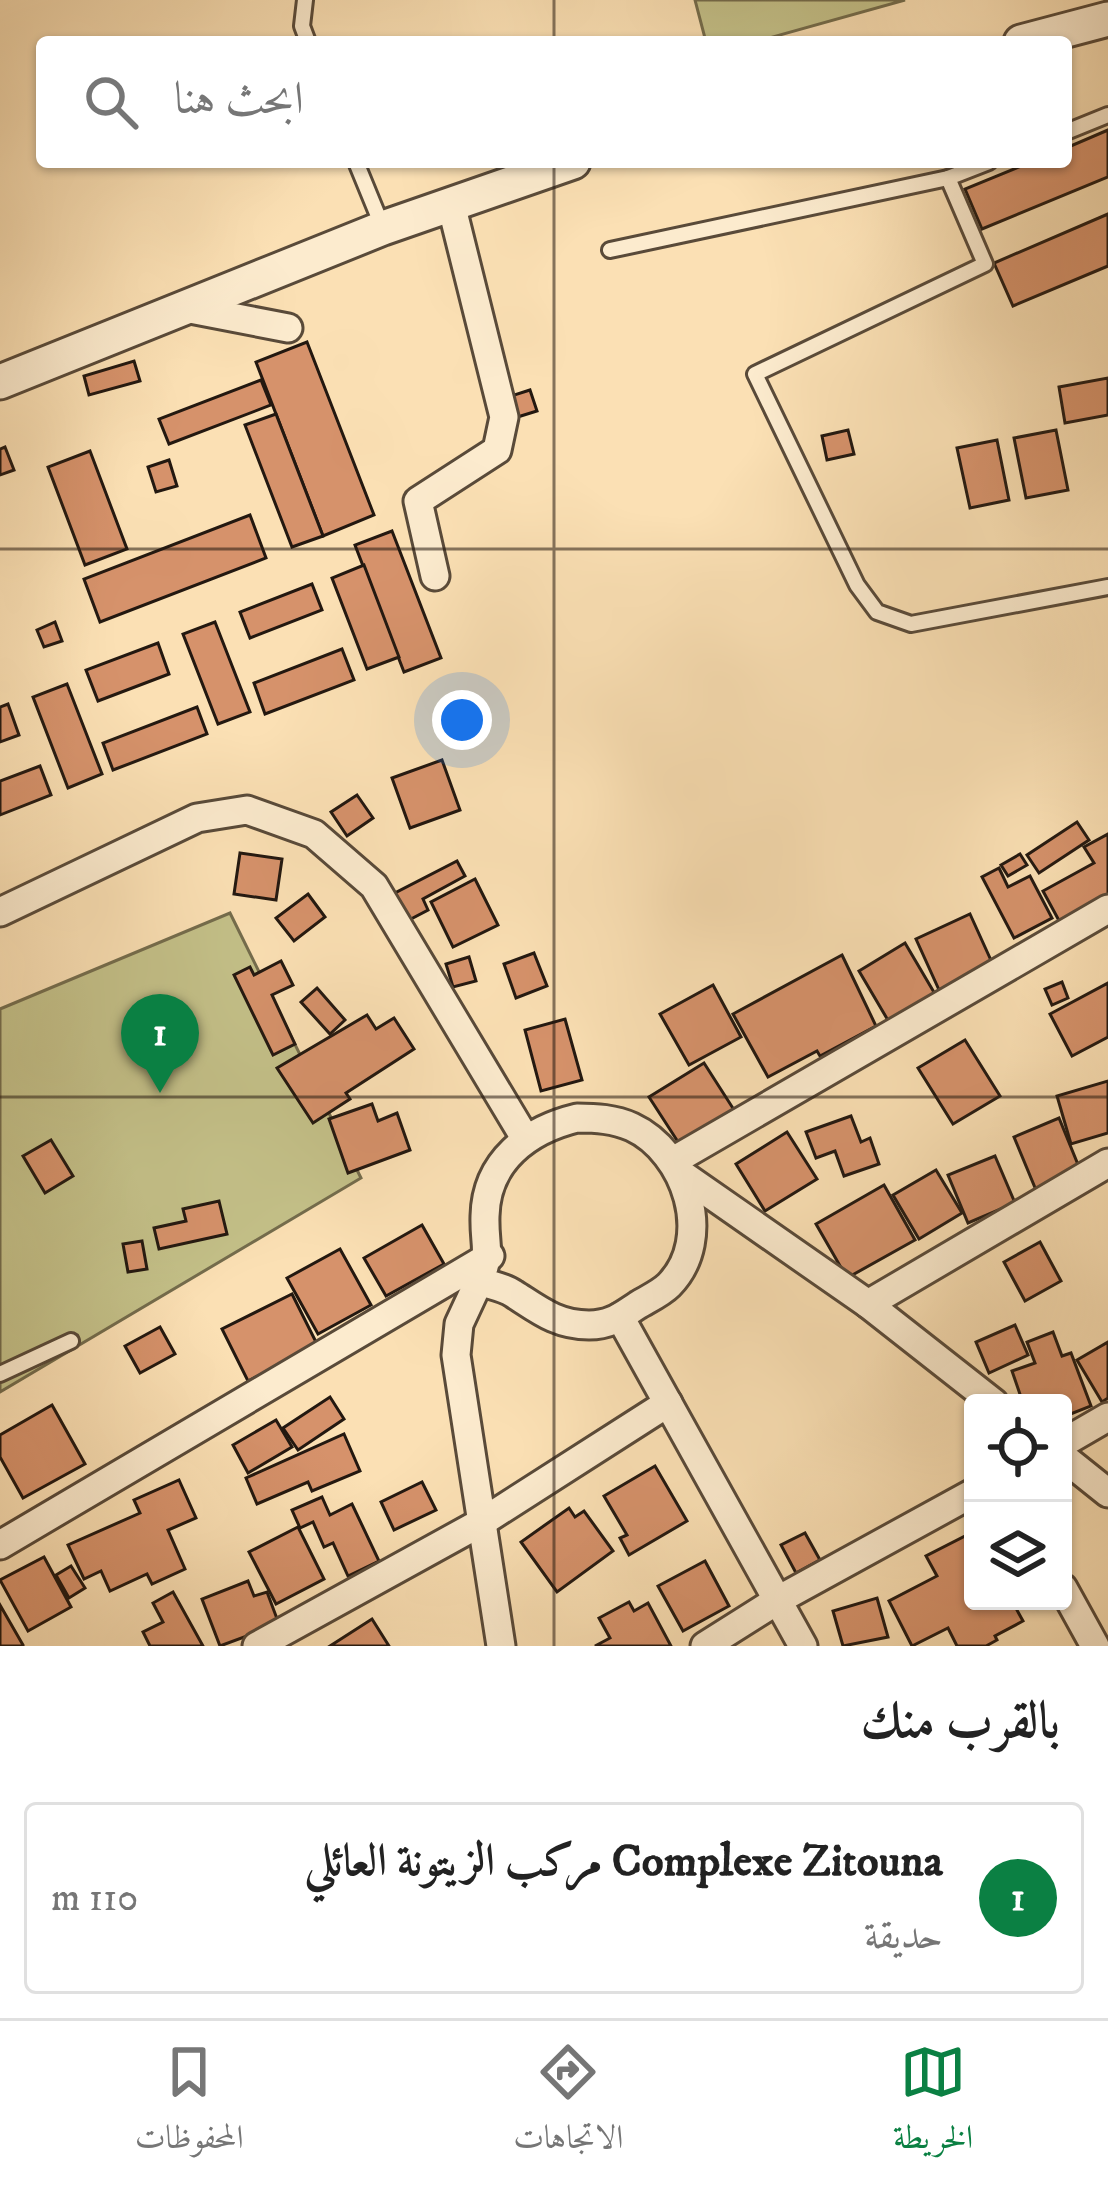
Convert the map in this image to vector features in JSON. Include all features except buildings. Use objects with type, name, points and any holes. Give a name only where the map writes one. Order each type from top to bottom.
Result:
[{"type":"street","points":[[1044,36],[1108,19]]},
{"type":"street","points":[[0,382],[382,229],[556,168]]},
{"type":"street","points":[[435,576],[418,501],[497,450],[505,417],[452,204]]},
{"type":"street","points":[[184,308],[288,328]]},
{"type":"street","points":[[0,912],[197,818],[247,810],[314,834],[374,886],[525,1138]]},
{"type":"street","points":[[675,1166],[1108,909]]},
{"type":"street","points":[[501,1646],[456,1340],[463,1312],[484,1269],[489,1192],[506,1156],[525,1138],[563,1121],[604,1118],[631,1126],[654,1141],[675,1166],[868,1304],[983,1394]]},
{"type":"street","points":[[868,1304],[1108,1163]]},
{"type":"street","points":[[484,1269],[534,1310],[562,1322],[591,1325],[620,1317],[670,1285],[685,1258],[692,1228],[689,1197],[675,1166]]},
{"type":"street","points":[[0,1545],[484,1269]]},
{"type":"street","points":[[620,1317],[803,1646]]},
{"type":"street","points":[[257,1646],[482,1522],[668,1402]]},
{"type":"street","points":[[1072,1438],[1108,1417]]},
{"type":"street","points":[[1072,1464],[1108,1493]]},
{"type":"street","points":[[705,1646],[778,1600],[964,1498]]},
{"type":"street","points":[[1072,1604],[1095,1646]]},
{"type":"lane","points":[[305,0],[306,36]]},
{"type":"lane","points":[[1072,130],[1108,115]]},
{"type":"lane","points":[[358,168],[382,229]]},
{"type":"lane","points":[[610,250],[948,178],[974,168]]},
{"type":"lane","points":[[948,178],[985,264],[755,374],[857,585],[877,612],[911,624],[1108,587]]},
{"type":"lane","points":[[0,1374],[71,1341]]},
{"type":"shaded area","points":[[695,0],[905,0],[776,36],[704,36]]},
{"type":"shaded area","points":[[230,913],[361,1178],[0,1392],[0,1009]]},
{"type":"place","name":"Complexe Zitouna مركب الزيتونة العائلي","points":[[160,1093]]}]
